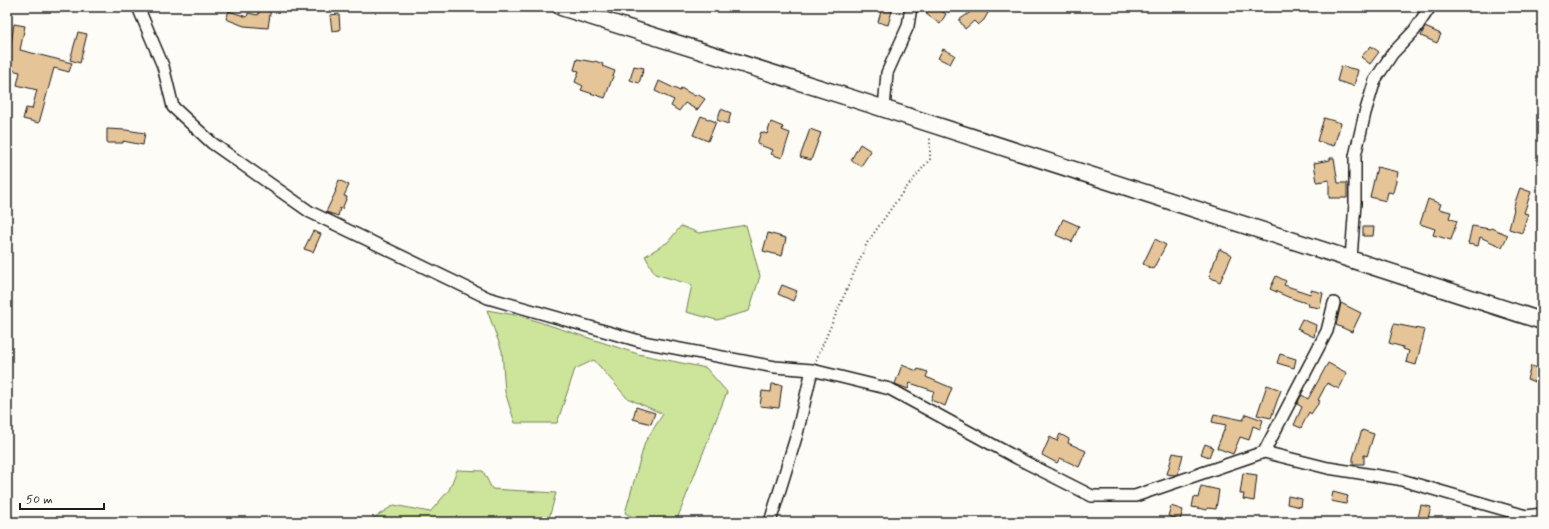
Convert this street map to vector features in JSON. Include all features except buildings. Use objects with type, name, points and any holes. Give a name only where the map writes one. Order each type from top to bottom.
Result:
[{"type":"main road","points":[[561,7],[884,108],[1542,321]]},
{"type":"street","points":[[138,7],[163,66],[173,107],[212,143],[310,212],[488,298],[643,342],[774,367],[812,370],[890,389],[1017,458],[1092,496],[1135,496],[1264,452],[1328,468],[1398,479],[1526,516],[1542,514]]},
{"type":"street","points":[[884,108],[887,73],[908,26],[911,7]]},
{"type":"street","points":[[1351,259],[1355,203],[1354,156],[1375,80],[1392,54],[1414,31],[1430,7]]},
{"type":"street","points":[[1264,452],[1327,331],[1334,303]]},
{"type":"street","points":[[770,522],[797,434],[812,370]]},
{"type":"path","points":[[812,370],[867,243],[902,193],[930,159],[930,123]]},
{"type":"green space","points":[[746,225],[760,276],[749,311],[717,320],[686,312],[692,285],[655,274],[645,256],[668,242],[681,226],[699,233]]},
{"type":"green space","points":[[487,310],[521,316],[638,354],[706,368],[727,392],[676,522],[644,522],[625,513],[645,442],[663,414],[627,398],[594,360],[575,369],[557,423],[515,423],[505,392],[502,351]]},
{"type":"green space","points":[[457,470],[483,471],[492,489],[556,493],[548,522],[369,522],[394,505],[430,512],[449,490]]}]
